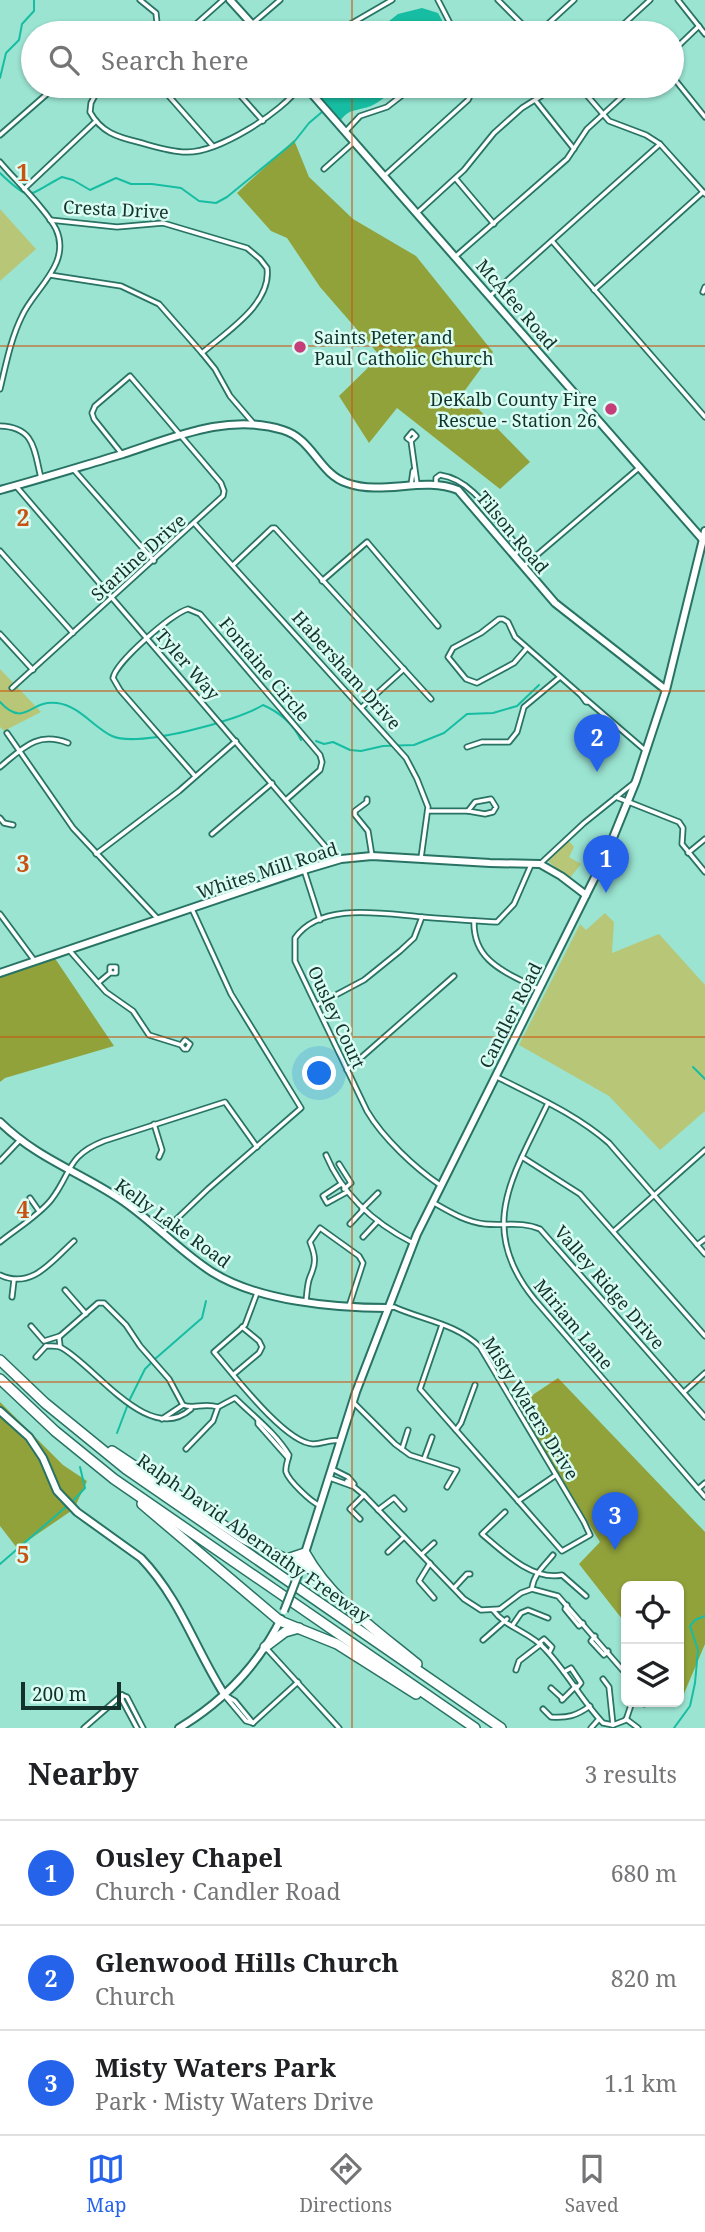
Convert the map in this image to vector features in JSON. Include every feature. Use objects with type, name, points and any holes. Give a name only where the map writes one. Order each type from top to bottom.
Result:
[{"type":"highway","name":"Ralph David Abernathy Freeway","points":[[0,1360],[45,1403],[126,1469],[501,1728]]},
{"type":"highway","name":"Ralph David Abernathy Freeway","points":[[0,1379],[81,1453],[472,1728]]},
{"type":"highway","points":[[45,1403],[77,1428],[204,1513],[251,1542],[315,1571]]},
{"type":"highway","points":[[81,1453],[280,1620],[337,1644],[472,1728]]},
{"type":"highway","points":[[286,1559],[305,1553],[315,1571],[345,1605],[491,1721]]},
{"type":"highway","points":[[265,1647],[290,1629],[303,1628]]},
{"type":"street","points":[[140,0],[156,13],[157,21]]},
{"type":"street","points":[[199,21],[223,0]]},
{"type":"street","points":[[230,0],[249,21]]},
{"type":"street","points":[[256,21],[280,0]]},
{"type":"street","points":[[356,21],[392,0]]},
{"type":"street","points":[[438,0],[449,21]]},
{"type":"street","points":[[498,0],[519,21]]},
{"type":"street","points":[[551,21],[573,0]]},
{"type":"street","points":[[627,21],[650,0]]},
{"type":"street","points":[[678,0],[705,34]]},
{"type":"street","points":[[684,40],[699,26]]},
{"type":"street","points":[[684,91],[705,117]]},
{"type":"street","points":[[0,135],[42,98]]},
{"type":"street","points":[[94,98],[89,109],[96,121],[113,136],[187,153],[213,146],[240,134],[262,121],[287,98]]},
{"type":"street","points":[[171,98],[213,146]]},
{"type":"street","points":[[242,98],[262,121]]},
{"type":"street","name":"McAfee Road","points":[[316,98],[704,541]]},
{"type":"street","points":[[346,131],[360,116],[387,107],[399,98]]},
{"type":"street","points":[[384,176],[469,98]]},
{"type":"street","points":[[417,213],[456,179],[494,133],[538,98]]},
{"type":"street","points":[[588,98],[609,121],[646,135],[660,144],[704,193],[594,290]]},
{"type":"street","points":[[456,257],[560,165],[587,129],[620,98]]},
{"type":"street","points":[[535,100],[574,149]]},
{"type":"street","points":[[23,190],[96,121]]},
{"type":"street","points":[[324,169],[355,142]]},
{"type":"street","points":[[491,295],[660,144]]},
{"type":"street","points":[[0,162],[50,219],[59,239],[51,275],[23,312],[2,372],[0,389]]},
{"type":"street","points":[[456,179],[494,223]]},
{"type":"street","name":"Cresta Drive","points":[[50,219],[117,227],[163,223],[251,251],[267,268],[264,295],[202,353]]},
{"type":"street","points":[[552,241],[705,417]]},
{"type":"street","points":[[51,275],[111,284],[151,299],[164,308],[215,369],[230,396],[255,425]]},
{"type":"street","points":[[122,454],[92,413],[95,406],[130,376],[180,435]]},
{"type":"street","name":"Tilson Road","points":[[0,490],[212,426],[255,425],[284,430],[300,438],[330,475],[347,483],[364,487],[436,484],[458,490],[555,603],[666,690]]},
{"type":"street","points":[[0,426],[15,426],[26,434],[33,447],[41,478]]},
{"type":"street","name":"Starline Drive","points":[[12,688],[218,503],[224,491],[221,483],[180,435]]},
{"type":"street","points":[[411,441],[414,485]]},
{"type":"street","points":[[523,567],[640,467]]},
{"type":"street","points":[[73,468],[154,561]]},
{"type":"street","name":"Tyler Way","points":[[16,486],[338,860]]},
{"type":"street","name":"Habersham Drive","points":[[195,524],[406,758],[417,779],[428,811],[421,858]]},
{"type":"street","points":[[233,565],[272,528],[276,530],[431,699]]},
{"type":"street","name":"Candler Road","points":[[179,1728],[204,1712],[249,1670],[284,1611],[321,1506],[353,1402],[413,1243],[606,855],[636,781],[666,690],[705,531]]},
{"type":"street","points":[[323,581],[367,542],[438,626]]},
{"type":"street","points":[[0,551],[74,633]]},
{"type":"street","name":"Fontaine Circle","points":[[195,776],[114,683],[114,673],[118,666],[183,611],[193,610],[200,614],[320,755],[320,770],[287,799]]},
{"type":"street","points":[[527,649],[514,663],[477,683],[466,679],[448,657],[453,648],[501,619],[508,622],[513,634],[527,649],[647,751]]},
{"type":"street","points":[[0,634],[33,670]]},
{"type":"street","points":[[362,707],[404,669]]},
{"type":"street","points":[[467,747],[482,742],[509,742],[517,732],[524,707],[560,677]]},
{"type":"street","points":[[7,733],[73,828],[158,919]]},
{"type":"street","points":[[1,766],[42,738],[68,743]]},
{"type":"street","points":[[96,854],[236,741]]},
{"type":"street","points":[[586,895],[561,876],[536,864],[636,781]]},
{"type":"street","points":[[212,834],[272,783]]},
{"type":"street","points":[[616,797],[679,822],[682,828],[682,844],[705,872]]},
{"type":"street","points":[[367,799],[367,802],[355,811],[355,816],[369,833],[372,856]]},
{"type":"street","points":[[428,811],[489,814],[496,807],[491,799],[481,800],[475,802],[468,811]]},
{"type":"street","points":[[0,818],[13,825]]},
{"type":"street","points":[[688,853],[705,839]]},
{"type":"street","name":"Whites Mill Road","points":[[0,973],[338,860],[372,856],[536,864]]},
{"type":"street","name":"Ousley Court","points":[[440,1185],[429,1178],[379,1130],[367,1111],[295,961],[295,938],[300,930],[320,920],[344,913],[363,912],[497,922],[514,904],[536,864]]},
{"type":"street","points":[[304,870],[320,920]]},
{"type":"street","points":[[162,1233],[301,1108],[232,994],[192,909]]},
{"type":"street","points":[[0,914],[35,961]]},
{"type":"street","points":[[317,1005],[364,980],[400,951],[414,938],[422,917]]},
{"type":"street","points":[[474,921],[474,938],[485,957],[538,989]]},
{"type":"street","points":[[69,950],[106,992],[132,1011],[149,1035],[181,1045]]},
{"type":"street","points":[[98,983],[110,972]]},
{"type":"street","points":[[347,1070],[454,976]]},
{"type":"street","points":[[495,1076],[576,1117],[609,1143],[705,1254]]},
{"type":"street","points":[[0,1242],[52,1198],[67,1170],[88,1148],[225,1102],[257,1147]]},
{"type":"street","name":"Miriam Lane","points":[[548,1103],[509,1186],[503,1224],[508,1257],[524,1287],[705,1497]]},
{"type":"street","name":"Kelly Lake Road","points":[[0,1122],[19,1141],[119,1198],[213,1273],[258,1291],[306,1302],[388,1308]]},
{"type":"street","points":[[154,1124],[162,1150],[159,1157]]},
{"type":"street","points":[[0,1161],[19,1141]]},
{"type":"street","points":[[614,1230],[705,1150]]},
{"type":"street","points":[[326,1155],[345,1191],[362,1209],[413,1243]]},
{"type":"street","points":[[522,1157],[580,1194],[705,1336]]},
{"type":"street","points":[[339,1164],[351,1184],[327,1203],[323,1196],[341,1184]]},
{"type":"street","points":[[350,1224],[378,1193]]},
{"type":"street","points":[[30,1198],[38,1210]]},
{"type":"street","name":"Valley Ridge Drive","points":[[432,1202],[472,1222],[532,1226],[546,1234],[705,1417]]},
{"type":"street","points":[[363,1237],[378,1221]]},
{"type":"street","points":[[306,1302],[309,1278],[314,1272],[317,1258],[310,1242],[320,1228],[359,1256],[363,1263],[349,1306]]},
{"type":"street","points":[[697,1245],[705,1238]]},
{"type":"street","points":[[0,1275],[14,1280],[26,1280],[74,1241]]},
{"type":"street","points":[[12,1297],[14,1280]]},
{"type":"street","points":[[65,1290],[86,1314]]},
{"type":"street","points":[[258,1291],[247,1321],[214,1352],[286,1433],[313,1444],[331,1439],[341,1441]]},
{"type":"street","points":[[36,1357],[47,1343],[60,1336],[98,1303],[110,1307],[169,1380],[183,1405],[193,1408]]},
{"type":"street","name":"Misty Waters Drive","points":[[388,1308],[394,1307],[463,1333],[480,1347],[590,1535],[562,1551],[517,1502]]},
{"type":"street","points":[[442,1325],[420,1389],[517,1502],[556,1475]]},
{"type":"street","points":[[31,1326],[43,1340],[60,1346],[140,1410],[162,1419],[182,1416],[201,1404],[218,1407],[234,1398],[284,1448],[289,1455],[287,1475],[312,1503],[321,1506]]},
{"type":"street","points":[[233,1374],[259,1353],[262,1347],[259,1341],[242,1327]]},
{"type":"street","points":[[60,1336],[60,1346]]},
{"type":"street","points":[[684,1392],[705,1373]]},
{"type":"street","points":[[456,1430],[475,1385]]},
{"type":"street","points":[[353,1402],[410,1455],[457,1470],[447,1487]]},
{"type":"street","points":[[162,1419],[183,1405]]},
{"type":"street","points":[[186,1449],[213,1421],[218,1407]]},
{"type":"street","points":[[0,1411],[29,1437],[43,1458],[57,1491],[78,1512],[149,1566],[182,1612],[224,1694],[235,1701],[253,1723],[298,1682]]},
{"type":"street","points":[[402,1449],[408,1430]]},
{"type":"street","points":[[424,1459],[432,1437]]},
{"type":"street","points":[[332,1469],[355,1486],[464,1600],[481,1610],[493,1610],[500,1609],[521,1593],[532,1589],[558,1596],[567,1605],[565,1609],[579,1626],[583,1623],[595,1636],[591,1641],[604,1655],[608,1651],[621,1666]]},
{"type":"street","points":[[330,1478],[347,1480]]},
{"type":"street","points":[[698,1489],[705,1483]]},
{"type":"street","points":[[360,1520],[350,1509],[364,1495]]},
{"type":"street","points":[[378,1510],[394,1499],[404,1509]]},
{"type":"street","points":[[505,1512],[482,1534],[522,1565],[552,1576],[562,1575],[586,1595]]},
{"type":"street","points":[[388,1552],[404,1536]]},
{"type":"street","points":[[422,1554],[434,1543]]},
{"type":"street","points":[[532,1589],[538,1572],[553,1556]]},
{"type":"street","points":[[430,1563],[419,1581],[434,1598]]},
{"type":"street","points":[[454,1588],[470,1574]]},
{"type":"street","points":[[500,1609],[505,1621]]},
{"type":"street","points":[[493,1610],[512,1626],[533,1636],[540,1643]]},
{"type":"street","points":[[512,1626],[521,1613],[528,1610],[548,1618]]},
{"type":"street","points":[[483,1640],[505,1621]]},
{"type":"street","points":[[516,1670],[519,1661],[544,1639],[552,1647],[549,1653],[564,1672],[570,1668],[581,1684],[563,1700],[551,1688]]},
{"type":"street","points":[[265,1647],[339,1728]]},
{"type":"street","points":[[603,1679],[609,1687],[613,1725]]},
{"type":"street","points":[[576,1687],[603,1723],[613,1725],[626,1719],[632,1707]]},
{"type":"street","points":[[84,1728],[122,1695],[122,1700],[140,1728]]},
{"type":"street","points":[[543,1709],[551,1717],[573,1718],[590,1706]]},
{"type":"street","points":[[592,1728],[599,1719]]},
{"type":"street","points":[[626,1719],[638,1728]]},
{"type":"shaded area","points":[[422,8],[438,13],[442,21],[389,21],[398,14]]},
{"type":"shaded area","points":[[321,98],[383,98],[367,108],[351,112],[341,120]]},
{"type":"shaded area","points":[[294,140],[309,177],[353,219],[416,256],[493,352],[463,393],[530,462],[500,489],[397,408],[369,443],[339,396],[380,356],[320,287],[287,238],[271,231],[237,193]]},
{"type":"shaded area","points":[[0,209],[36,249],[0,281]]},
{"type":"shaded area","points":[[0,669],[41,712],[4,731],[0,727]]},
{"type":"shaded area","points":[[568,840],[574,847],[569,857],[581,864],[569,879],[549,862],[548,858]]},
{"type":"shaded area","points":[[605,913],[614,922],[612,953],[659,934],[705,985],[705,1111],[660,1150],[609,1096],[519,1045],[580,924],[586,930]]},
{"type":"shaded area","points":[[52,954],[114,1046],[5,1078],[0,1082],[0,972]]},
{"type":"shaded area","points":[[558,1378],[705,1532],[705,1644],[684,1694],[684,1581],[621,1581],[621,1618],[579,1564],[600,1542],[518,1408]]},
{"type":"shaded area","points":[[0,1402],[63,1465],[87,1481],[74,1509],[17,1548],[0,1526]]},
{"type":"waterway","points":[[25,21],[34,11],[34,0]]},
{"type":"waterway","points":[[0,78],[6,53],[19,40],[21,29]]},
{"type":"waterway","points":[[0,173],[24,193],[35,192],[62,177],[90,190],[116,178],[131,184],[181,188],[199,201],[216,203],[294,142],[322,112]]},
{"type":"waterway","points":[[316,741],[324,744],[333,742],[350,750],[361,751],[383,746],[414,745],[444,733],[467,714],[493,713],[517,706],[539,685]]},
{"type":"waterway","points":[[0,702],[16,713],[48,703],[65,705],[80,712],[112,736],[125,739],[188,731],[233,718],[263,705],[285,719],[301,740]]},
{"type":"waterway","points":[[693,1067],[705,1079]]},
{"type":"waterway","points":[[155,1359],[202,1318],[206,1301]]},
{"type":"waterway","points":[[130,1399],[145,1369],[151,1363]]},
{"type":"waterway","points":[[117,1433],[128,1404]]},
{"type":"waterway","points":[[72,1502],[85,1488],[80,1467]]},
{"type":"waterway","points":[[0,1564],[67,1506]]},
{"type":"waterway","points":[[674,1728],[690,1706],[695,1683],[698,1650],[690,1626],[695,1620],[705,1616]]},
{"type":"place","name":"Saints Peter and Paul Catholic Church","points":[[300,347]]},
{"type":"place","name":"DeKalb County Fire Rescue - Station 26","points":[[611,409]]},
{"type":"place","name":"Glenwood Hills Church","points":[[597,772]]},
{"type":"place","name":"Ousley Chapel","points":[[606,893]]},
{"type":"place","name":"Misty Waters Park","points":[[615,1550]]}]
